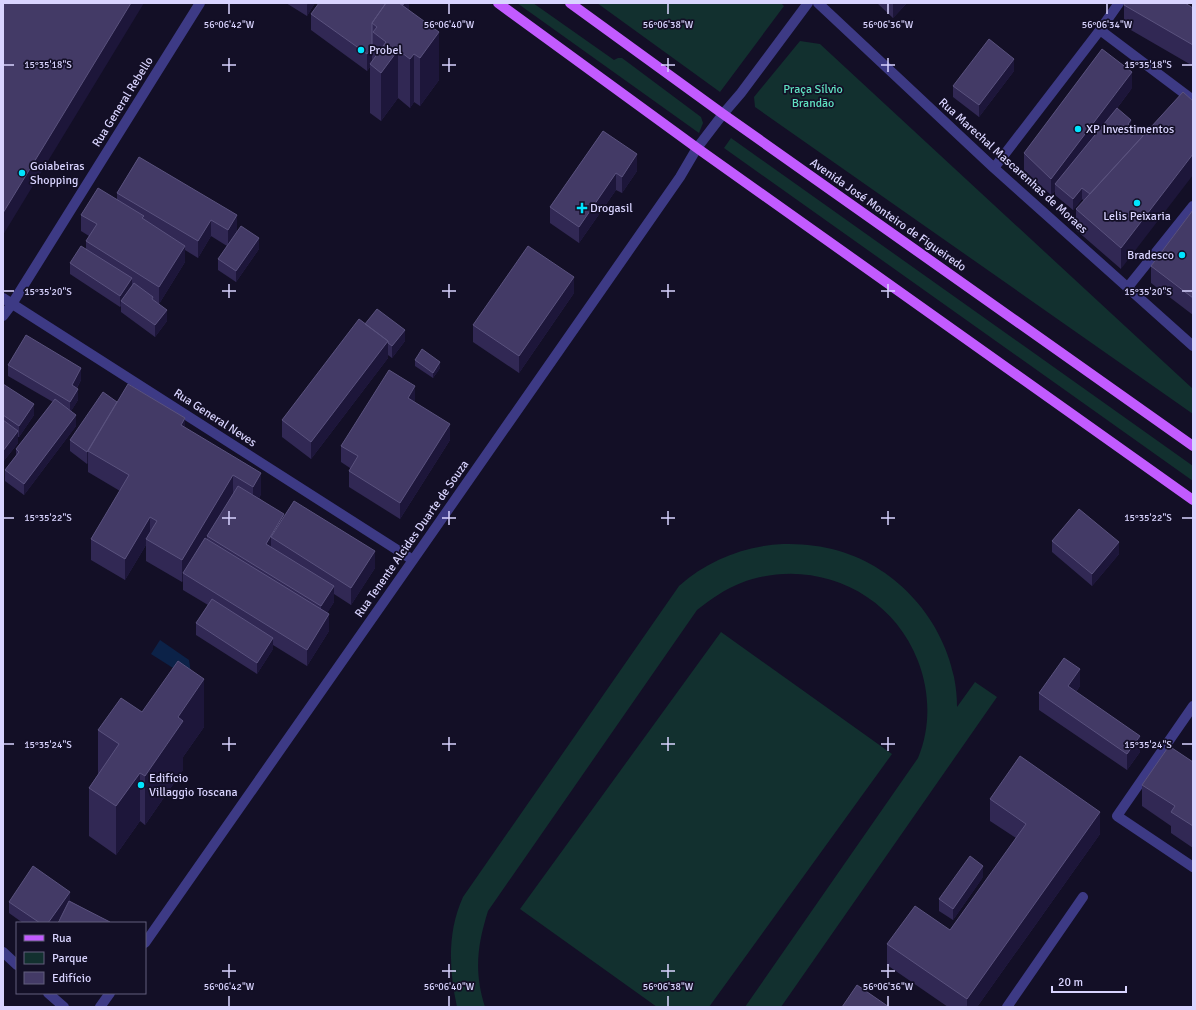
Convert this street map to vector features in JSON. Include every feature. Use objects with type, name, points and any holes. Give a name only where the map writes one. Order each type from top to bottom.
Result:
[{"type":"main road","points":[[498,3],[697,148],[1193,500]]},
{"type":"main road","name":"Avenida José Monteiro de Figueiredo","points":[[570,3],[723,114],[1193,446]]},
{"type":"street","name":"Rua General Rebello","points":[[3,316],[7,301],[200,3]]},
{"type":"street","name":"Rua Tenente Alcides Duarte de Souza","points":[[146,941],[680,177],[697,148],[741,93],[808,3]]},
{"type":"street","name":"Rua Marechal Mascarenhas de Moraes","points":[[818,3],[994,168],[1193,346]]},
{"type":"street","points":[[994,168],[1119,3]]},
{"type":"street","points":[[1100,30],[1193,100]]},
{"type":"street","points":[[1128,287],[1193,206]]},
{"type":"street","name":"Rua General Neves","points":[[7,301],[413,560]]},
{"type":"street","points":[[1193,706],[1117,816],[1193,867]]},
{"type":"street","points":[[1007,1007],[1083,897]]},
{"type":"street","points":[[3,952],[16,964]]},
{"type":"street","points":[[49,994],[64,1007]]},
{"type":"street","points":[[100,1007],[109,994]]},
{"type":"green space","points":[[517,3],[533,3],[614,60],[622,58],[701,117],[703,123],[699,133]]},
{"type":"green space","points":[[597,3],[781,3],[784,6],[720,92]]},
{"type":"green space","name":"Praça Sílvio Brandão","points":[[800,41],[820,44],[1193,389],[1193,414],[755,107],[754,97]]},
{"type":"green space","points":[[731,138],[1193,466],[1193,481],[724,148]]},
{"type":"green space","points":[[769,545],[808,545],[832,549],[854,556],[875,567],[894,580],[911,595],[926,613],[938,633],[948,654],[954,677],[957,707],[975,682],[997,697],[781,1007],[745,1007],[918,758],[927,722],[927,697],[918,661],[906,636],[889,615],[869,598],[846,585],[821,577],[794,574],[768,576],[741,583],[729,588],[697,610],[488,911],[481,936],[478,959],[479,982],[485,1007],[457,1007],[452,979],[451,951],[454,924],[463,897],[679,586],[702,569],[728,556],[741,551]]},
{"type":"green space","points":[[721,632],[892,754],[709,1007],[657,1007],[520,909]]},
{"type":"water","points":[[160,640],[189,660],[192,680],[151,654]]},
{"type":"building","name":"Goiabeiras Shopping","points":[[3,3],[131,3],[3,213]]},
{"type":"building","points":[[319,3],[386,3],[372,23],[372,47],[367,54],[311,14]]},
{"type":"building","points":[[386,3],[399,3],[439,32],[420,58],[414,54],[410,59],[398,50],[381,73],[370,64],[386,42],[373,32],[377,27],[372,23]]},
{"type":"building","points":[[1125,3],[1185,3],[1193,8],[1193,45],[1124,5]]},
{"type":"building","points":[[989,39],[1014,59],[979,105],[953,86]]},
{"type":"building","name":"XP Investimentos","points":[[1102,49],[1132,72],[1051,179],[1024,153]]},
{"type":"building","name":"Lelis Peixaria","points":[[1183,92],[1193,101],[1193,154],[1121,248],[1076,209]]},
{"type":"building","points":[[1117,108],[1131,120],[1128,124],[1143,136],[1090,194],[1082,188],[1073,199],[1055,184]]},
{"type":"building","name":"Drogasil","points":[[603,131],[637,154],[622,177],[616,173],[579,227],[550,207]]},
{"type":"building","points":[[139,157],[237,215],[228,230],[211,220],[198,241],[117,193]]},
{"type":"building","points":[[98,188],[144,216],[142,218],[185,246],[159,287],[86,241],[97,224],[81,215]]},
{"type":"building","name":"Bradesco","points":[[1193,210],[1193,298],[1151,266]]},
{"type":"building","points":[[241,226],[259,238],[236,271],[218,259]]},
{"type":"building","points":[[81,246],[132,278],[120,296],[70,263]]},
{"type":"building","points":[[528,246],[574,277],[519,356],[473,325]]},
{"type":"building","points":[[134,283],[167,310],[155,325],[121,301]]},
{"type":"building","points":[[377,309],[405,330],[392,346],[388,343],[388,341],[365,324]]},
{"type":"building","points":[[359,319],[388,341],[311,442],[282,420]]},
{"type":"building","points":[[26,335],[81,368],[72,385],[78,389],[70,402],[8,365]]},
{"type":"building","points":[[422,349],[440,362],[433,373],[415,360]]},
{"type":"building","points":[[389,370],[415,386],[408,398],[450,424],[400,503],[349,471],[358,456],[341,446]]},
{"type":"building","points":[[3,384],[34,404],[19,426],[3,415]]},
{"type":"building","points":[[128,384],[185,418],[181,425],[261,473],[253,487],[233,475],[182,560],[146,539],[157,521],[150,517],[125,559],[91,539],[129,475],[88,451]]},
{"type":"building","points":[[103,392],[117,402],[87,452],[70,440]]},
{"type":"building","points":[[55,399],[76,415],[24,484],[5,470],[19,452],[16,449]]},
{"type":"building","points":[[3,420],[18,431],[3,451]]},
{"type":"building","points":[[238,486],[284,514],[266,544],[334,586],[321,606],[207,536]]},
{"type":"building","points":[[294,501],[375,551],[351,588],[271,537]]},
{"type":"building","points":[[1079,509],[1119,542],[1092,574],[1052,541]]},
{"type":"building","points":[[205,538],[329,614],[307,650],[183,573]]},
{"type":"building","points":[[212,599],[273,638],[257,663],[196,623]]},
{"type":"building","points":[[1064,658],[1080,669],[1068,686],[1140,736],[1127,754],[1039,693]]},
{"type":"building","points":[[178,661],[204,679],[178,717],[183,721],[145,776],[140,773],[116,806],[89,788],[119,744],[98,730],[121,698],[142,712]]},
{"type":"building","points":[[1169,746],[1193,762],[1193,826],[1171,812],[1175,806],[1142,785]]},
{"type":"building","points":[[1020,756],[1100,812],[967,999],[887,944],[915,906],[950,930],[1026,824],[990,799]]},
{"type":"building","points":[[970,856],[983,866],[953,909],[939,899]]},
{"type":"building","points":[[33,866],[70,892],[49,922],[39,922],[9,902]]},
{"type":"building","points":[[69,901],[110,922],[58,922]]},
{"type":"building","points":[[857,985],[889,1007],[842,1007]]},
{"type":"place","name":"Probel","points":[[361,50]]},
{"type":"place","name":"XP Investimentos","points":[[1078,129]]},
{"type":"place","name":"Goiabeiras Shopping","points":[[22,173]]},
{"type":"place","name":"Lelis Peixaria","points":[[1137,203]]},
{"type":"place","name":"Drogasil","points":[[582,208]]},
{"type":"place","name":"Bradesco","points":[[1182,255]]},
{"type":"place","name":"Edifício Villaggio Toscana","points":[[141,785]]}]
